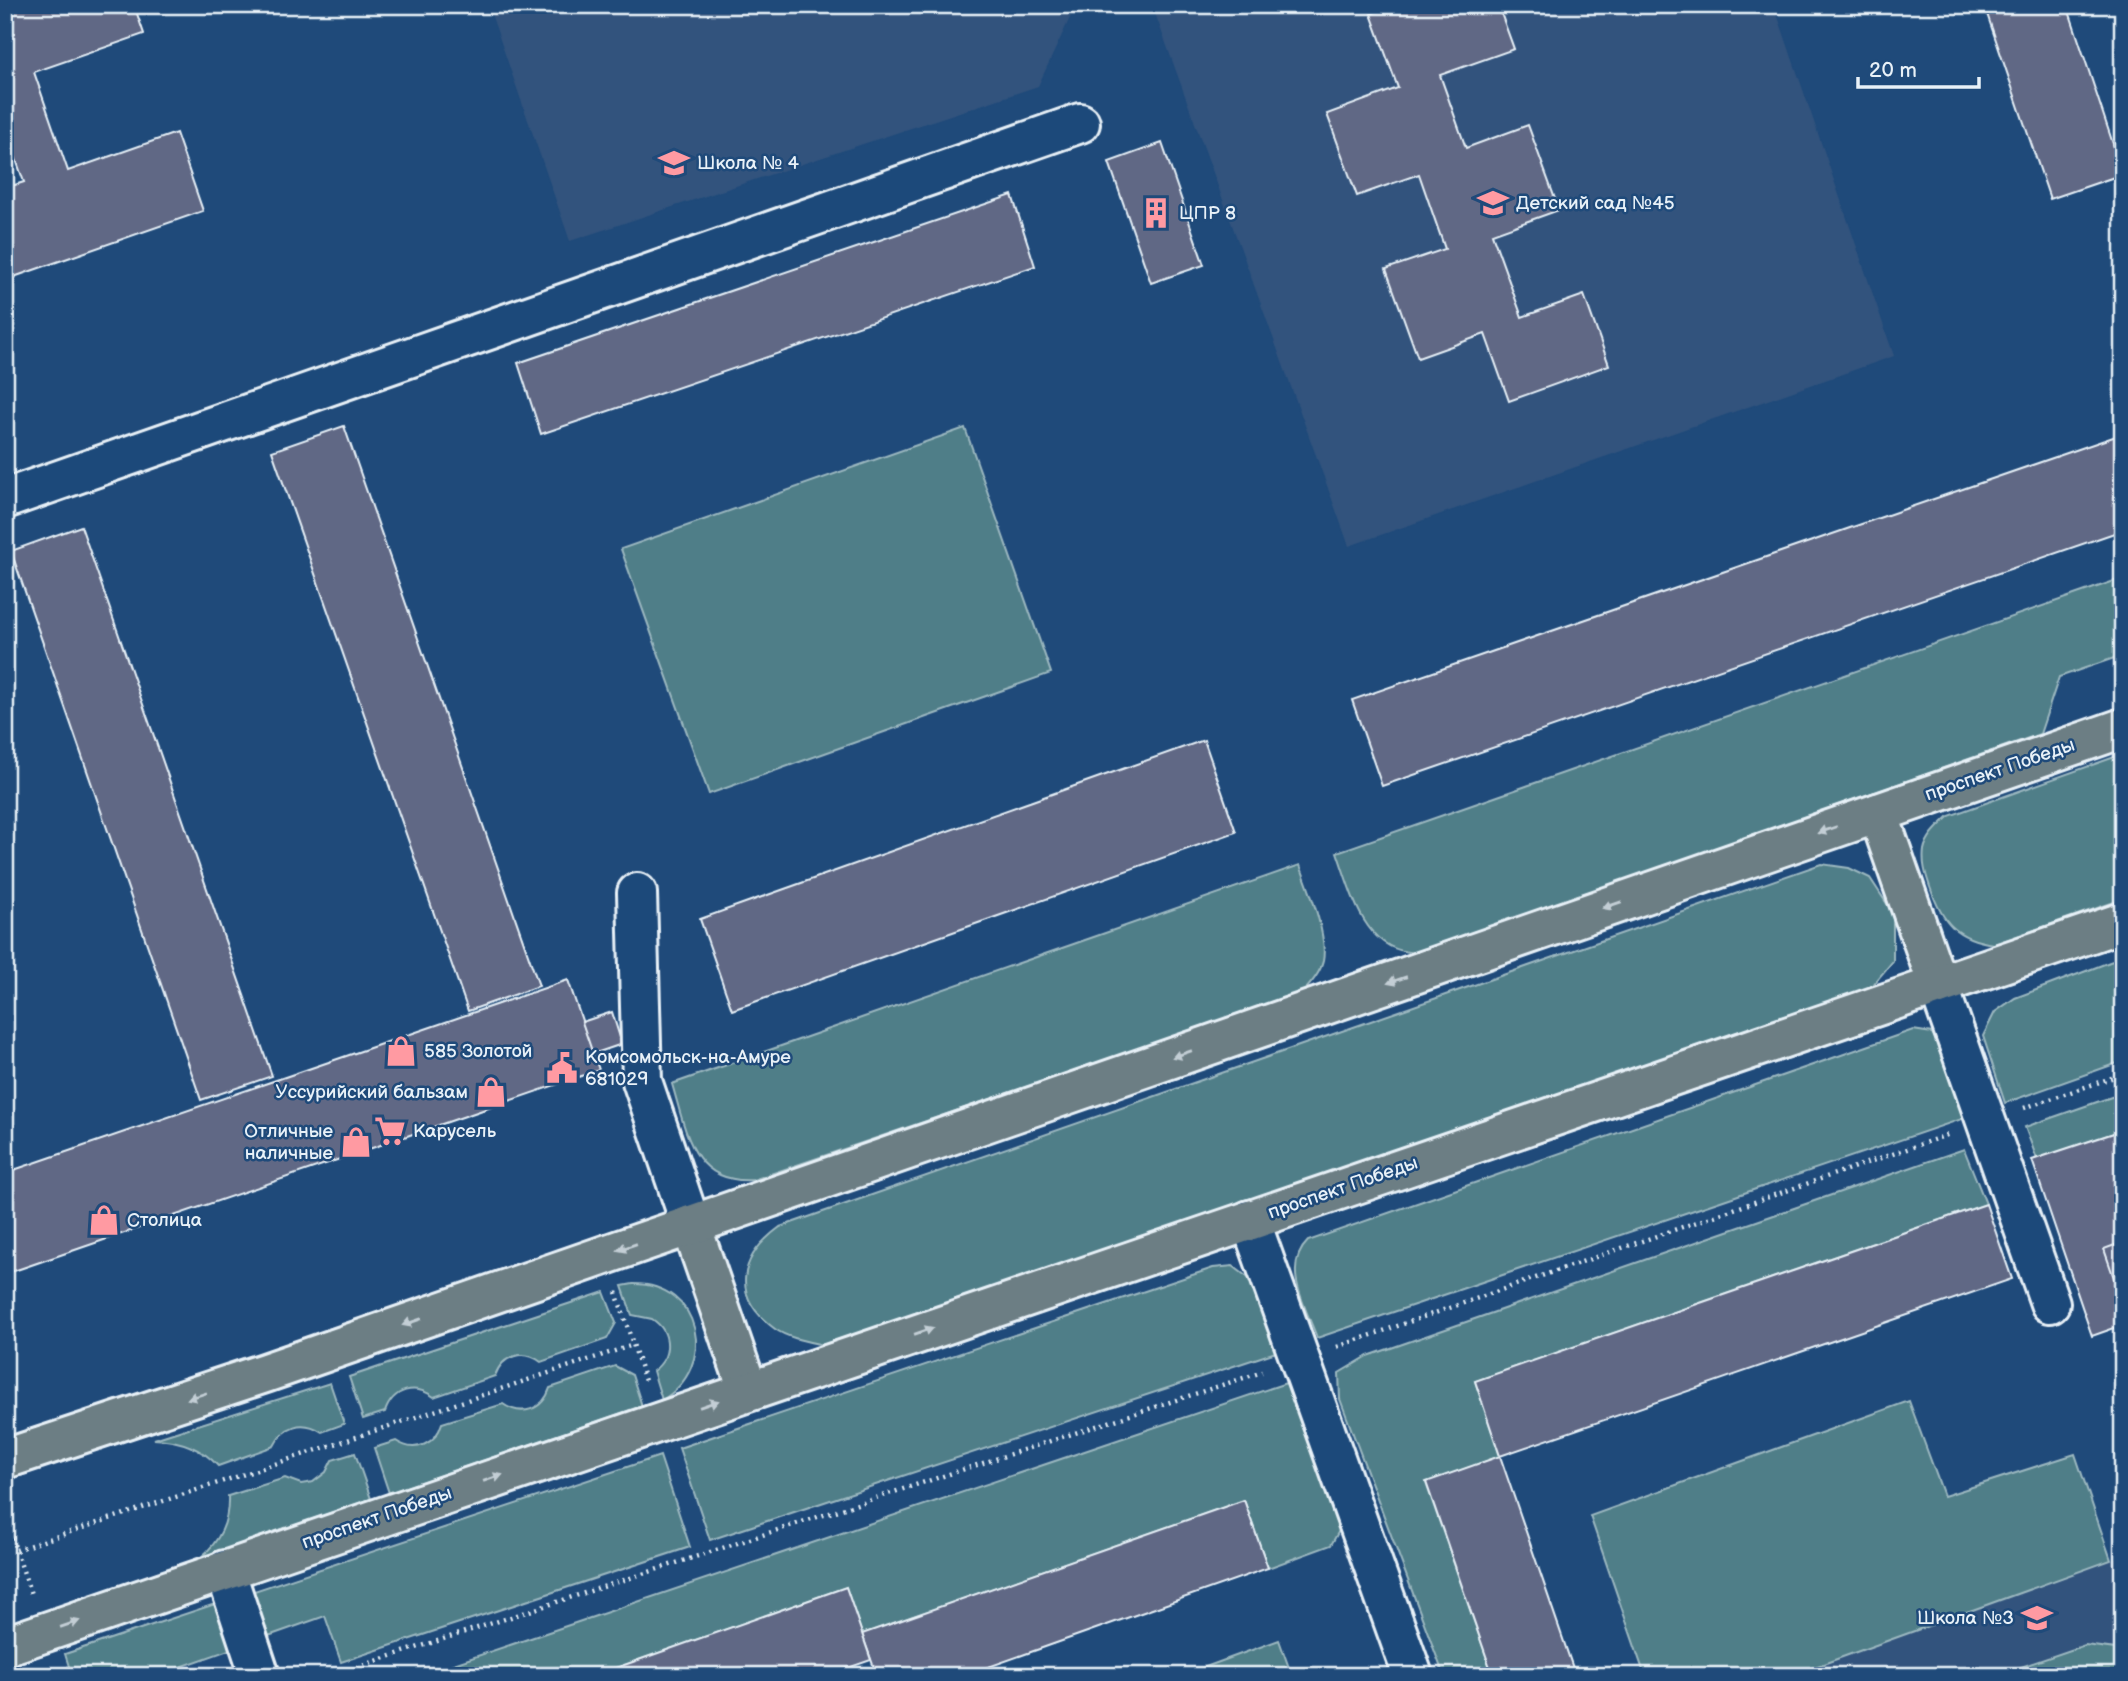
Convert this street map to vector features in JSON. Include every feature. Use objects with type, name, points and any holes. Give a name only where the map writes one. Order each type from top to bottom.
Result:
[{"type":"main road","name":"проспект Победы","points":[[5,1459],[265,1373],[2123,727]]},
{"type":"main road","points":[[1878,813],[1938,985]]},
{"type":"main road","name":"проспект Победы","points":[[5,1646],[2123,922]]},
{"type":"main road","points":[[691,1225],[748,1390]]},
{"type":"lane","points":[[5,499],[1080,123]]},
{"type":"lane","points":[[637,893],[642,1081],[691,1225]]},
{"type":"lane","points":[[1938,985],[2050,1303]]},
{"type":"lane","points":[[1250,1220],[1413,1676]]},
{"type":"lane","points":[[225,1570],[260,1676]]},
{"type":"path","points":[[330,1676],[1300,1359],[2123,1074]]},
{"type":"path","points":[[615,1288],[648,1391]]},
{"type":"path","points":[[16,1550],[633,1345]]},
{"type":"shaded area","name":"Школа № 4","points":[[488,5],[1076,5],[1038,86],[570,241]]},
{"type":"shaded area","points":[[1152,5],[1774,5],[1894,356],[1349,546]]},
{"type":"shaded area","name":"Школа №3","points":[[2123,1556],[2123,1676],[1790,1676]]},
{"type":"green space","points":[[965,428],[1051,673],[709,794],[621,549]]},
{"type":"green space","points":[[2123,578],[2123,655],[2059,677],[2040,734],[1420,952],[1401,951],[1386,944],[1374,933],[1355,903],[1337,852]]},
{"type":"green space","points":[[2123,754],[2123,899],[1994,944],[1970,938],[1952,927],[1935,899],[1924,865],[1926,845],[1941,824],[1949,816]]},
{"type":"green space","points":[[1821,864],[1849,868],[1870,878],[1893,913],[1893,961],[1862,998],[828,1346],[801,1340],[775,1329],[751,1303],[745,1277],[749,1264],[766,1239],[780,1227]]},
{"type":"green space","points":[[1300,865],[1317,913],[1324,951],[1320,970],[1302,993],[753,1180],[733,1179],[717,1173],[704,1164],[688,1136],[672,1084]]},
{"type":"green space","points":[[2123,957],[2123,1061],[2005,1103],[1983,1036],[1995,1012],[2015,998]]},
{"type":"green space","points":[[1913,1030],[1932,1033],[1935,1038],[1965,1118],[1317,1338],[1302,1301],[1296,1275],[1296,1263],[1308,1241]]},
{"type":"green space","points":[[2123,1093],[2123,1130],[2037,1159],[2025,1127]]},
{"type":"green space","points":[[1964,1149],[1986,1204],[1475,1381],[1500,1456],[1426,1483],[1493,1676],[1444,1676],[1340,1399],[1339,1373],[1368,1356]]},
{"type":"green space","points":[[1233,1266],[1255,1283],[1279,1351],[710,1540],[679,1448],[1213,1268]]},
{"type":"green space","points":[[633,1284],[656,1287],[674,1297],[687,1311],[694,1329],[696,1348],[691,1367],[680,1385],[662,1400],[653,1371],[664,1359],[666,1337],[659,1324],[652,1319],[632,1315],[622,1286]]},
{"type":"green space","points":[[604,1292],[616,1323],[607,1339],[541,1362],[528,1356],[514,1356],[503,1363],[495,1376],[434,1397],[419,1390],[405,1391],[393,1398],[385,1412],[363,1419],[349,1377]]},
{"type":"green space","points":[[615,1366],[632,1375],[642,1406],[389,1493],[374,1448],[396,1441],[410,1447],[424,1445],[435,1436],[442,1423],[503,1404],[517,1410],[531,1409],[542,1402],[550,1388]]},
{"type":"green space","points":[[1289,1382],[1340,1529],[1331,1545],[1268,1568],[1244,1500],[862,1634],[846,1587],[593,1676],[418,1676]]},
{"type":"green space","points":[[330,1383],[344,1424],[322,1432],[301,1425],[288,1429],[274,1446],[218,1466],[189,1446],[154,1439]]},
{"type":"green space","points":[[1909,1401],[1944,1496],[2075,1454],[2111,1560],[1790,1676],[1645,1676],[1590,1516]]},
{"type":"green space","points":[[355,1453],[371,1499],[200,1558],[213,1545],[222,1530],[227,1514],[228,1496],[285,1478],[301,1484],[313,1482],[326,1472],[332,1460]]},
{"type":"green space","points":[[660,1456],[690,1547],[341,1662],[325,1616],[155,1676],[72,1676],[65,1654]]},
{"type":"green space","points":[[1279,1640],[1292,1676],[1181,1676]]},
{"type":"green space","points":[[2085,1645],[2123,1650],[2123,1676],[1995,1676]]},
{"type":"building","points":[[5,5],[134,5],[144,34],[34,72],[68,171],[176,133],[203,211],[5,280],[5,188],[24,182],[5,128]]},
{"type":"building","name":"Детский сад №45","points":[[1394,5],[1498,5],[1514,49],[1440,75],[1466,148],[1528,125],[1559,210],[1492,234],[1522,317],[1584,295],[1609,365],[1509,401],[1485,334],[1418,358],[1386,269],[1445,249],[1419,174],[1357,196],[1327,114],[1398,88],[1371,14]]},
{"type":"building","points":[[1984,5],[2067,5],[2123,174],[2050,199]]},
{"type":"building","name":"ЦПР 8","points":[[1162,143],[1204,265],[1151,283],[1109,162]]},
{"type":"building","points":[[1012,195],[1035,266],[541,434],[518,363]]},
{"type":"building","points":[[344,426],[539,986],[468,1011],[272,451]]},
{"type":"building","points":[[2119,435],[2123,445],[2123,530],[1382,786],[1352,700]]},
{"type":"building","points":[[81,526],[272,1076],[201,1100],[11,551]]},
{"type":"building","points":[[1204,740],[1236,832],[732,1010],[700,919]]},
{"type":"building","points":[[568,980],[599,1070],[5,1274],[5,1173]]},
{"type":"building","points":[[612,1012],[622,1044],[593,1054],[582,1022]]},
{"type":"building","points":[[2123,1130],[2123,1325],[2092,1336],[2032,1160]]},
{"type":"building","points":[[1986,1204],[2012,1279],[1500,1456],[1475,1381]]},
{"type":"building","points":[[2123,1242],[2123,1304],[2104,1249]]},
{"type":"building","points":[[1500,1456],[1576,1676],[1493,1676],[1426,1482]]},
{"type":"building","points":[[1244,1500],[1268,1568],[963,1676],[877,1676],[862,1634]]},
{"type":"building","points":[[846,1587],[871,1660],[825,1676],[593,1676]]},
{"type":"place","name":"Школа № 4","points":[[674,163]]},
{"type":"place","name":"Детский сад №45","points":[[1493,203]]},
{"type":"place","name":"ЦПР 8","points":[[1156,213]]},
{"type":"place","name":"585 Золотой","points":[[401,1051]]},
{"type":"place","name":"Комсомольск-на-Амуре 681029","points":[[562,1068]]},
{"type":"place","name":"Уссурийский бальзам","points":[[491,1092]]},
{"type":"place","name":"Карусель","points":[[390,1131]]},
{"type":"place","name":"Отличные наличные","points":[[356,1142]]},
{"type":"place","name":"Столица","points":[[104,1220]]},
{"type":"place","name":"Школа №3","points":[[2037,1618]]}]
